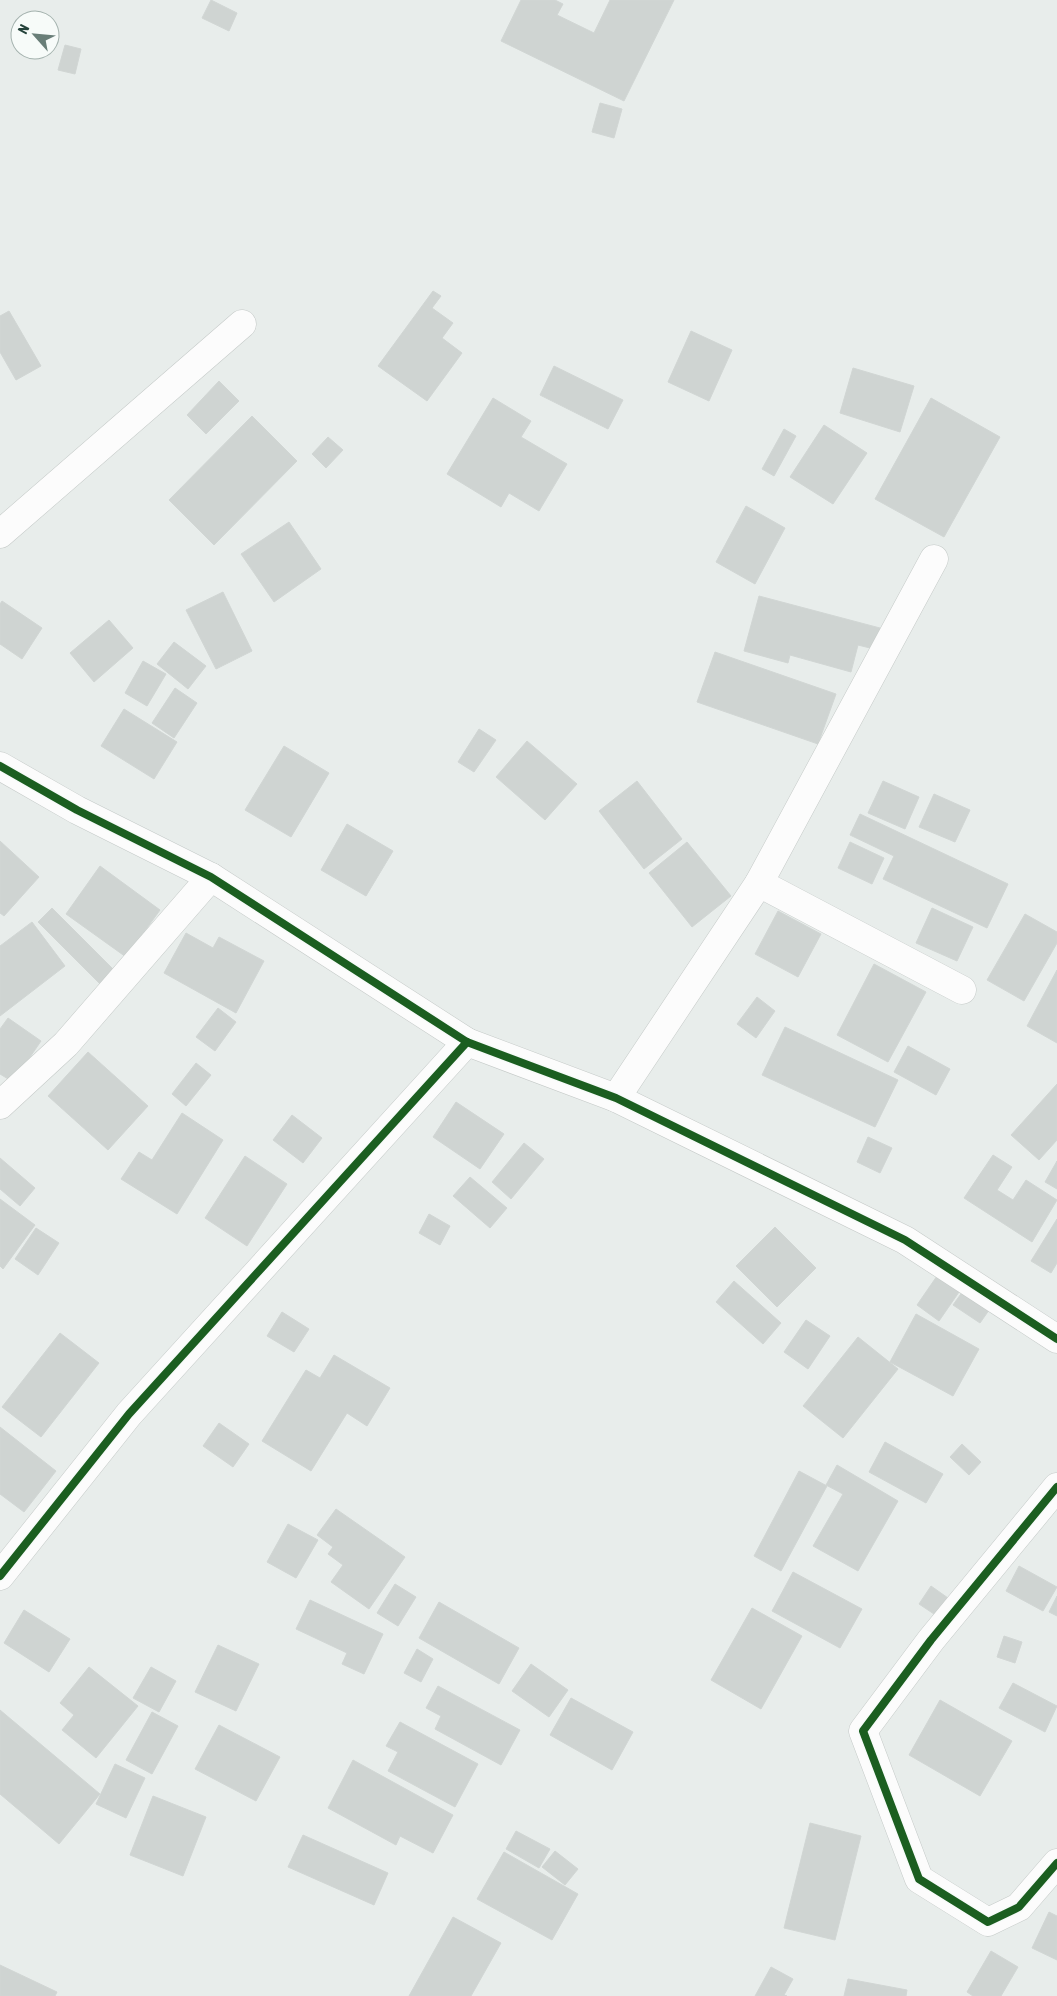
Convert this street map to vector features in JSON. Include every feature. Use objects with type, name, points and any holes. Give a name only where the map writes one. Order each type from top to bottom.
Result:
[{"type":"street","points":[[0,534],[242,324]]},
{"type":"street","points":[[616,1098],[760,883],[934,559]]},
{"type":"street","points":[[0,766],[77,810],[211,877],[467,1042],[616,1098],[905,1240],[1057,1339]]},
{"type":"street","points":[[0,1105],[66,1044],[211,877]]},
{"type":"street","points":[[760,883],[962,990]]},
{"type":"street","points":[[0,1576],[130,1414],[467,1042]]},
{"type":"street","points":[[1057,1487],[931,1640],[863,1731],[919,1879],[988,1922],[1019,1907],[1057,1863]]},
{"type":"building","points":[[211,0],[237,13],[229,31],[202,18]]},
{"type":"building","points":[[521,0],[555,0],[563,4],[557,15],[594,33],[610,0],[674,0],[624,101],[501,41]]},
{"type":"building","points":[[65,45],[81,49],[75,74],[58,70]]},
{"type":"building","points":[[600,103],[622,109],[614,138],[592,132]]},
{"type":"building","points":[[433,291],[441,296],[432,308],[453,323],[442,338],[462,353],[427,401],[378,366]]},
{"type":"building","points":[[9,311],[41,366],[16,380],[0,352],[0,316]]},
{"type":"building","points":[[691,331],[732,350],[709,401],[668,382]]},
{"type":"building","points":[[554,366],[623,400],[608,429],[540,395]]},
{"type":"building","points":[[853,368],[914,386],[900,432],[840,413]]},
{"type":"building","points":[[219,381],[239,401],[206,434],[187,415]]},
{"type":"building","points":[[493,398],[531,421],[521,437],[567,464],[539,511],[509,493],[501,507],[447,474]]},
{"type":"building","points":[[931,398],[1000,437],[944,537],[875,499]]},
{"type":"building","points":[[252,416],[297,461],[214,545],[169,500]]},
{"type":"building","points":[[824,425],[867,453],[833,504],[790,477]]},
{"type":"building","points":[[784,429],[796,436],[774,476],[762,469]]},
{"type":"building","points":[[328,437],[343,450],[326,468],[312,454]]},
{"type":"building","points":[[746,506],[785,528],[755,584],[716,562]]},
{"type":"building","points":[[289,522],[321,569],[274,602],[241,554]]},
{"type":"building","points":[[223,592],[252,651],[216,669],[186,610]]},
{"type":"building","points":[[759,596],[880,628],[874,649],[858,645],[851,672],[790,655],[788,663],[744,651]]},
{"type":"building","points":[[2,601],[42,628],[22,659],[0,644],[0,604]]},
{"type":"building","points":[[109,620],[133,648],[94,682],[70,653]]},
{"type":"building","points":[[174,642],[206,666],[188,689],[157,664]]},
{"type":"building","points":[[715,652],[836,694],[818,744],[697,702]]},
{"type":"building","points":[[143,661],[166,674],[147,706],[125,693]]},
{"type":"building","points":[[175,688],[197,703],[174,738],[152,723]]},
{"type":"building","points":[[124,709],[177,742],[154,779],[101,746]]},
{"type":"building","points":[[479,729],[496,740],[474,772],[458,762]]},
{"type":"building","points":[[527,741],[577,784],[545,820],[496,777]]},
{"type":"building","points":[[284,746],[329,773],[291,837],[245,810]]},
{"type":"building","points":[[637,781],[682,839],[644,869],[599,811]]},
{"type":"building","points":[[883,781],[919,797],[905,829],[868,813]]},
{"type":"building","points":[[934,794],[970,810],[955,842],[919,827]]},
{"type":"building","points":[[860,814],[1008,884],[987,928],[883,879],[894,856],[850,835]]},
{"type":"building","points":[[347,824],[393,851],[366,896],[321,870]]},
{"type":"building","points":[[0,841],[39,877],[4,916],[0,913]]},
{"type":"building","points":[[687,842],[731,896],[692,927],[649,873]]},
{"type":"building","points":[[850,842],[884,858],[872,884],[838,868]]},
{"type":"building","points":[[100,866],[160,910],[126,957],[66,914]]},
{"type":"building","points":[[52,908],[116,972],[102,986],[38,922]]},
{"type":"building","points":[[932,908],[973,927],[957,961],[916,943]]},
{"type":"building","points":[[778,911],[821,934],[798,977],[755,954]]},
{"type":"building","points":[[1025,914],[1057,932],[1057,943],[1024,1001],[987,980]]},
{"type":"building","points":[[32,922],[65,966],[0,1016],[0,946]]},
{"type":"building","points":[[186,933],[213,948],[219,937],[264,961],[236,1013],[164,973]]},
{"type":"building","points":[[874,964],[926,992],[888,1062],[837,1035]]},
{"type":"building","points":[[1057,970],[1057,1043],[1027,1026]]},
{"type":"building","points":[[757,997],[775,1011],[756,1038],[737,1024]]},
{"type":"building","points":[[218,1008],[236,1022],[215,1051],[196,1037]]},
{"type":"building","points":[[8,1018],[41,1041],[13,1082],[0,1074],[0,1029]]},
{"type":"building","points":[[785,1027],[898,1080],[875,1127],[762,1075]]},
{"type":"building","points":[[908,1046],[950,1069],[936,1095],[894,1072]]},
{"type":"building","points":[[88,1052],[148,1106],[108,1150],[48,1096]]},
{"type":"building","points":[[196,1063],[211,1075],[186,1106],[172,1094]]},
{"type":"building","points":[[1057,1084],[1057,1140],[1039,1160],[1011,1135]]},
{"type":"building","points":[[456,1102],[504,1134],[480,1169],[433,1137]]},
{"type":"building","points":[[182,1113],[223,1140],[177,1214],[121,1179],[139,1152],[152,1160]]},
{"type":"building","points":[[292,1115],[322,1138],[303,1163],[273,1140]]},
{"type":"building","points":[[868,1137],[892,1148],[880,1173],[857,1162]]},
{"type":"building","points":[[524,1143],[544,1159],[511,1199],[492,1182]]},
{"type":"building","points":[[993,1155],[1012,1167],[997,1190],[1013,1200],[1026,1180],[1057,1200],[1032,1242],[964,1198]]},
{"type":"building","points":[[245,1156],[287,1184],[247,1246],[205,1218]]},
{"type":"building","points":[[0,1158],[35,1188],[20,1206],[0,1189]]},
{"type":"building","points":[[1057,1161],[1057,1189],[1045,1182]]},
{"type":"building","points":[[470,1177],[507,1208],[490,1228],[453,1196]]},
{"type":"building","points":[[0,1199],[35,1225],[3,1269],[0,1266]]},
{"type":"building","points":[[429,1214],[450,1226],[440,1245],[419,1233]]},
{"type":"building","points":[[1057,1219],[1057,1263],[1051,1273],[1031,1261]]},
{"type":"building","points":[[775,1227],[816,1268],[777,1307],[736,1266]]},
{"type":"building","points":[[36,1228],[59,1243],[38,1275],[15,1259]]},
{"type":"building","points":[[937,1276],[959,1292],[939,1321],[917,1305]]},
{"type":"building","points":[[734,1281],[781,1323],[763,1344],[716,1302]]},
{"type":"building","points":[[968,1284],[994,1303],[980,1323],[953,1305]]},
{"type":"building","points":[[282,1312],[309,1329],[294,1352],[267,1336]]},
{"type":"building","points":[[916,1314],[979,1349],[953,1396],[890,1362]]},
{"type":"building","points":[[806,1320],[830,1336],[808,1369],[784,1352]]},
{"type":"building","points":[[60,1333],[99,1363],[41,1437],[2,1407]]},
{"type":"building","points":[[858,1337],[898,1369],[843,1438],[803,1406]]},
{"type":"building","points":[[334,1355],[390,1388],[367,1426],[347,1413],[311,1471],[262,1441],[306,1370],[320,1378]]},
{"type":"building","points":[[219,1423],[249,1444],[233,1467],[203,1446]]},
{"type":"building","points":[[0,1427],[56,1471],[24,1512],[0,1494]]},
{"type":"building","points":[[885,1442],[943,1474],[926,1503],[869,1472]]},
{"type":"building","points":[[962,1444],[981,1462],[969,1475],[950,1457]]},
{"type":"building","points":[[837,1465],[898,1501],[858,1571],[813,1546],[843,1494],[826,1485]]},
{"type":"building","points":[[799,1471],[827,1486],[781,1571],[754,1556]]},
{"type":"building","points":[[336,1509],[405,1557],[369,1609],[331,1582],[343,1565],[328,1554],[333,1547],[317,1535]]},
{"type":"building","points":[[288,1524],[318,1540],[296,1578],[267,1562]]},
{"type":"building","points":[[1019,1566],[1057,1587],[1043,1611],[1006,1591]]},
{"type":"building","points":[[793,1572],[862,1609],[840,1648],[772,1611]]},
{"type":"building","points":[[395,1584],[416,1597],[398,1626],[377,1613]]},
{"type":"building","points":[[931,1586],[948,1598],[937,1616],[919,1604]]},
{"type":"building","points":[[1057,1596],[1057,1616],[1049,1612]]},
{"type":"building","points":[[310,1600],[383,1634],[364,1674],[342,1664],[347,1653],[296,1629]]},
{"type":"building","points":[[439,1602],[519,1648],[499,1684],[419,1638]]},
{"type":"building","points":[[752,1608],[802,1636],[761,1709],[711,1680]]},
{"type":"building","points":[[24,1610],[70,1639],[49,1672],[4,1643]]},
{"type":"building","points":[[1004,1636],[1022,1642],[1015,1663],[997,1657]]},
{"type":"building","points":[[218,1645],[259,1664],[236,1711],[195,1692]]},
{"type":"building","points":[[417,1649],[433,1659],[421,1682],[404,1673]]},
{"type":"building","points":[[531,1664],[568,1690],[549,1717],[512,1691]]},
{"type":"building","points":[[89,1667],[138,1706],[96,1758],[62,1730],[74,1715],[60,1703]]},
{"type":"building","points":[[151,1667],[176,1681],[159,1712],[133,1698]]},
{"type":"building","points":[[1013,1683],[1057,1706],[1045,1732],[999,1708]]},
{"type":"building","points":[[438,1686],[520,1730],[501,1765],[435,1729],[441,1716],[426,1708]]},
{"type":"building","points":[[571,1698],[633,1732],[612,1770],[550,1735]]},
{"type":"building","points":[[940,1700],[1012,1741],[980,1796],[909,1755]]},
{"type":"building","points":[[0,1710],[100,1794],[59,1844],[0,1794]]},
{"type":"building","points":[[152,1712],[178,1726],[152,1774],[126,1760]]},
{"type":"building","points":[[400,1722],[478,1764],[455,1807],[388,1771],[398,1752],[386,1746]]},
{"type":"building","points":[[219,1725],[280,1757],[256,1801],[195,1769]]},
{"type":"building","points":[[353,1760],[453,1815],[433,1853],[400,1836],[396,1845],[328,1808]]},
{"type":"building","points":[[115,1764],[145,1778],[126,1818],[96,1804]]},
{"type":"building","points":[[153,1796],[206,1817],[183,1876],[130,1855]]},
{"type":"building","points":[[810,1823],[861,1836],[835,1940],[784,1928]]},
{"type":"building","points":[[516,1831],[550,1849],[539,1868],[506,1849]]},
{"type":"building","points":[[303,1835],[388,1873],[374,1905],[288,1867]]},
{"type":"building","points":[[555,1851],[578,1869],[565,1885],[542,1867]]},
{"type":"building","points":[[504,1852],[578,1894],[552,1940],[477,1899]]},
{"type":"building","points":[[1049,1912],[1057,1916],[1057,1960],[1032,1948]]},
{"type":"building","points":[[453,1917],[501,1943],[471,1996],[409,1996]]},
{"type":"building","points":[[991,1951],[1018,1967],[1001,1996],[973,1996],[967,1992]]},
{"type":"building","points":[[0,1965],[57,1992],[55,1996],[0,1996]]},
{"type":"building","points":[[771,1967],[793,1979],[784,1995],[787,1996],[755,1996]]},
{"type":"building","points":[[848,1979],[907,1990],[906,1996],[844,1996]]},
{"type":"cycle path","points":[[0,766],[77,810],[211,877],[467,1042],[616,1098],[905,1240],[1057,1339]]},
{"type":"cycle path","points":[[0,1576],[129,1414],[467,1042]]},
{"type":"cycle path","points":[[1057,1487],[931,1640],[863,1731],[919,1879],[988,1922],[1019,1907],[1057,1863]]}]
